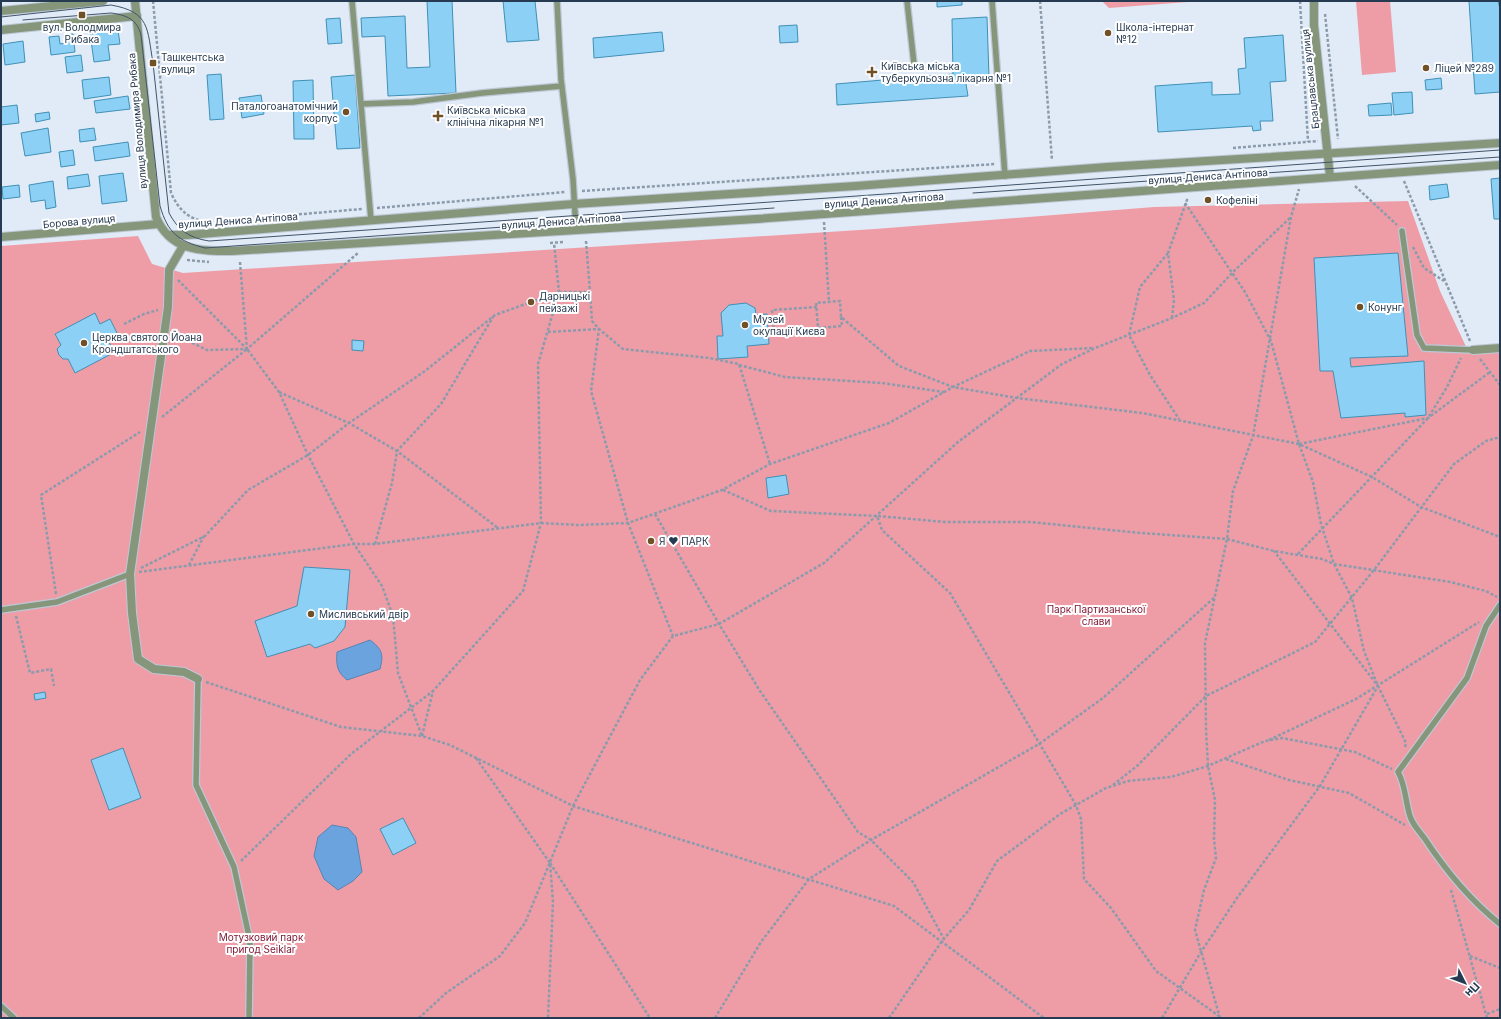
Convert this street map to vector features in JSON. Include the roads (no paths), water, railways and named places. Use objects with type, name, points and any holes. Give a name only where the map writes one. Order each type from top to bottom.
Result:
[{"type":"street","points":[[1,11],[103,1]]},
{"type":"street","name":"вулиця Володимира Рибака","points":[[135,1],[156,216],[159,224]]},
{"type":"street","name":"Брацлавська вулиця","points":[[1314,1],[1314,25],[1330,177]]},
{"type":"street","points":[[1,30],[137,16]]},
{"type":"street","name":"вулиця Дениса Антіпова","points":[[169,235],[188,235],[574,204],[1006,176],[1176,163],[1500,143]]},
{"type":"street","name":"вулиця Дениса Антіпова","points":[[169,235],[183,246],[200,251],[232,251],[756,219],[1500,165]]},
{"type":"street","points":[[159,224],[169,235]]},
{"type":"street","name":"Борова вулиця","points":[[1,237],[159,224]]},
{"type":"street","points":[[183,246],[169,270],[168,307],[130,574],[132,613],[138,659],[154,669],[184,672],[198,679]]},
{"type":"street","points":[[1469,350],[1500,348]]},
{"type":"lane","points":[[352,1],[371,220]]},
{"type":"lane","points":[[557,1],[562,86],[574,191],[576,230]]},
{"type":"lane","points":[[907,1],[914,64]]},
{"type":"lane","points":[[992,1],[1006,176]]},
{"type":"lane","points":[[361,104],[413,102],[482,93],[562,86]]},
{"type":"lane","points":[[1402,230],[1417,335],[1424,348],[1469,350]]},
{"type":"lane","points":[[1,610],[14,610],[57,602],[130,574]]},
{"type":"lane","points":[[1500,605],[1486,626],[1467,678],[1398,772],[1404,783],[1410,817],[1422,836],[1475,903],[1500,924]]},
{"type":"lane","points":[[198,679],[196,785],[234,867],[250,941],[249,1018]]},
{"type":"lane","points":[[1,1006],[14,1018]]},
{"type":"water","points":[[370,640],[381,652],[382,659],[380,669],[347,680],[339,671],[337,652]]},
{"type":"water","points":[[332,825],[348,828],[356,837],[362,872],[353,881],[338,890],[324,879],[314,856],[318,837]]},
{"type":"tram line","points":[[1,17],[111,5],[124,8],[140,17],[147,31],[153,63],[169,213],[180,229],[196,238],[209,241],[1500,150]]},
{"type":"tram line","points":[[23,20],[111,13],[126,17],[137,25],[141,35],[160,206],[167,223],[175,234],[181,239],[205,248],[774,208]]},
{"type":"tram line","points":[[973,193],[1500,157]]},
{"type":"place","name":"вул. Володмира Рибака","points":[[82,15]]},
{"type":"place","name":"Школа-інтернат №12","points":[[1108,33]]},
{"type":"place","name":"Ташкентська вулиця","points":[[153,63]]},
{"type":"place","name":"Ліцей №289","points":[[1426,68]]},
{"type":"place","name":"Київська міська туберкульозна лікарня №1","points":[[872,72]]},
{"type":"place","name":"Паталогоанатомічний корпус","points":[[346,112]]},
{"type":"place","name":"Київська міська клінічна лікарня №1","points":[[438,116]]},
{"type":"place","name":"Кофеліні","points":[[1208,200]]},
{"type":"place","name":"Дарницькі пейзажі","points":[[531,302]]},
{"type":"place","name":"Конунг","points":[[1360,307]]},
{"type":"place","name":"Музей окупації Києва","points":[[745,325]]},
{"type":"place","name":"Церква святого Йоана Крондштатського","points":[[84,343]]},
{"type":"place","name":"Я ♥ ПАРК","points":[[651,541]]},
{"type":"place","name":"Мисливський двір","points":[[311,614]]},
{"type":"park label","name":"Парк Партизанської слави","points":[[1096,614]]},
{"type":"park label","name":"Мотузковий парк пригод Seiklar","points":[[261,942]]}]
